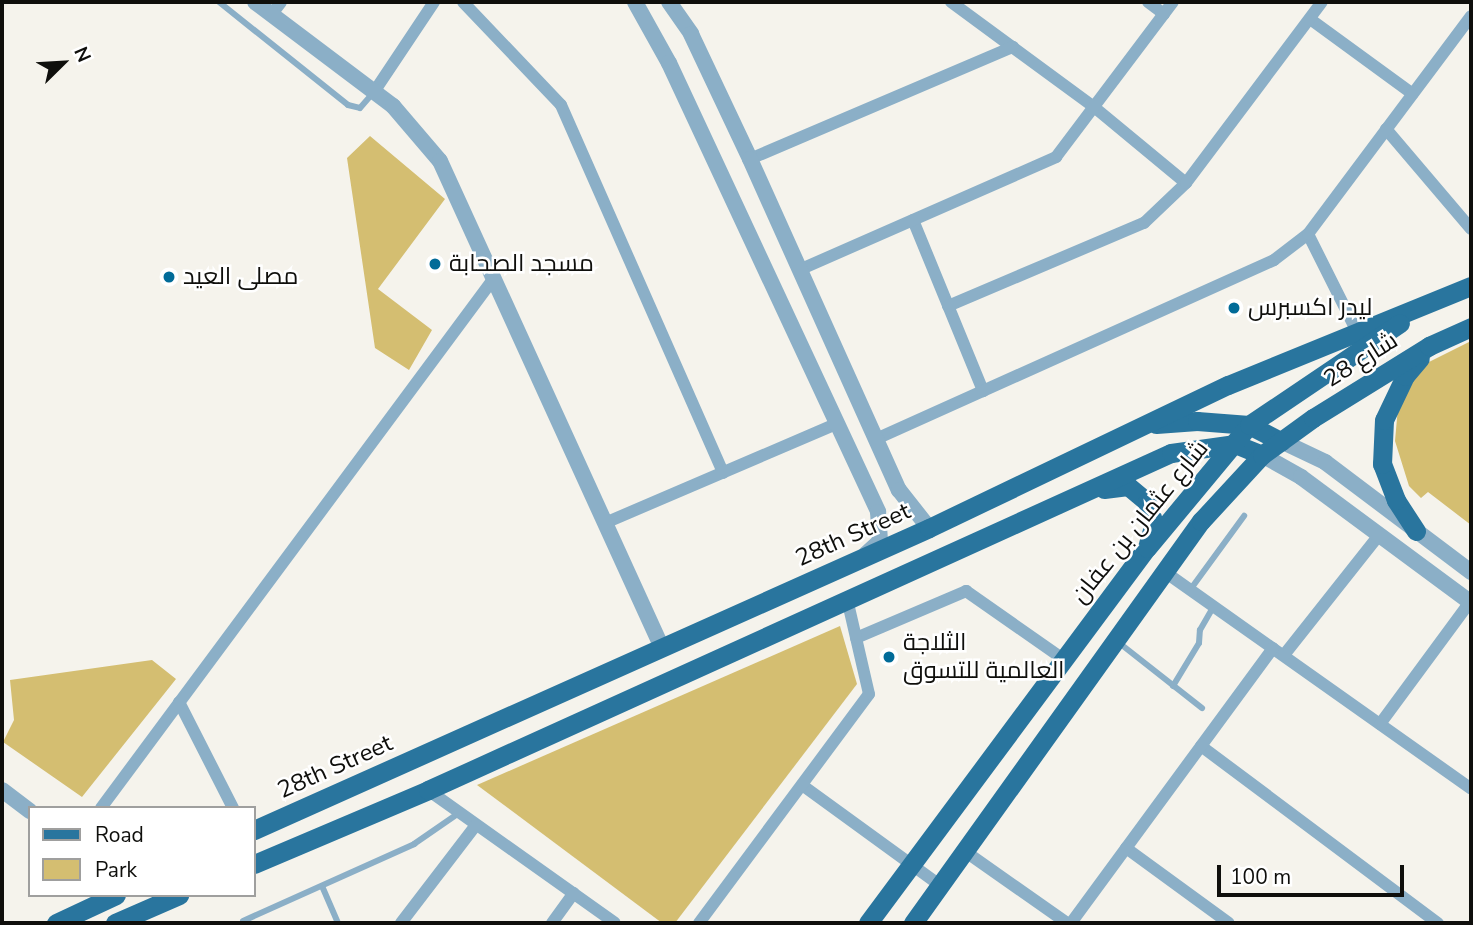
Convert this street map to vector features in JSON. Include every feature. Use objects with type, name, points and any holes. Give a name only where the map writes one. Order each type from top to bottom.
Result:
[{"type":"main road","name":"28th Street","points":[[256,829],[929,528],[1143,425],[1357,332],[1471,286]]},
{"type":"main road","name":"شارع عثمان بن عفان","points":[[868,923],[1147,548],[1249,425],[1426,304]]},
{"type":"main road","name":"شارع 28","points":[[1281,441],[1429,346],[1471,327]]},
{"type":"main road","points":[[1416,531],[1396,500],[1382,464],[1384,420],[1405,376],[1429,346]]},
{"type":"main road","points":[[1143,425],[1197,421],[1249,425],[1281,441]]},
{"type":"main road","name":"شارع عثمان بن عفان","points":[[913,923],[1201,521],[1262,455],[1281,441]]},
{"type":"main road","points":[[256,863],[428,790],[1171,453],[1235,444],[1262,455]]},
{"type":"main road","points":[[1086,492],[1128,486],[1147,502],[1154,523],[1147,548]]},
{"type":"main road","points":[[56,923],[111,897]]},
{"type":"main road","points":[[115,923],[174,897]]},
{"type":"street","points":[[256,2],[276,8],[393,106],[440,161],[662,649]]},
{"type":"street","points":[[374,92],[434,2]]},
{"type":"street","points":[[463,2],[561,105],[723,472]]},
{"type":"street","points":[[635,2],[669,63],[878,512],[880,541],[864,556]]},
{"type":"street","points":[[668,2],[691,34],[899,490],[929,528]]},
{"type":"street","points":[[951,2],[1094,107],[1186,183]]},
{"type":"street","points":[[1148,2],[1164,14]]},
{"type":"street","points":[[799,270],[1056,157],[1173,2]]},
{"type":"street","points":[[948,306],[1144,223],[1186,183],[1322,2]]},
{"type":"street","points":[[876,439],[1274,260],[1308,234],[1471,16]]},
{"type":"street","points":[[1310,19],[1413,94]]},
{"type":"street","points":[[750,159],[1013,47]]},
{"type":"street","points":[[1386,129],[1471,229]]},
{"type":"street","points":[[913,220],[983,391]]},
{"type":"street","points":[[1308,234],[1357,332]]},
{"type":"street","points":[[102,806],[494,278]]},
{"type":"street","points":[[605,523],[836,424]]},
{"type":"street","points":[[1281,441],[1325,462],[1471,572]]},
{"type":"street","points":[[1262,455],[1301,477],[1470,602],[1380,724]]},
{"type":"street","points":[[868,492],[887,496],[899,490]]},
{"type":"street","points":[[1284,656],[1380,534]]},
{"type":"street","points":[[1165,572],[1470,785]]},
{"type":"street","points":[[856,638],[966,591],[1063,659]]},
{"type":"street","points":[[699,923],[869,694],[847,599]]},
{"type":"street","points":[[966,852],[1069,923],[1273,648]]},
{"type":"street","points":[[179,702],[232,806]]},
{"type":"street","points":[[1201,746],[1438,923]]},
{"type":"street","points":[[802,785],[912,862],[941,886]]},
{"type":"street","points":[[2,790],[28,810]]},
{"type":"street","points":[[428,790],[615,923]]},
{"type":"street","points":[[401,923],[476,825]]},
{"type":"street","points":[[1126,848],[1225,922]]},
{"type":"street","points":[[552,923],[574,893]]},
{"type":"lane","points":[[219,2],[348,104],[360,108],[374,92]]},
{"type":"lane","points":[[1190,590],[1244,516]]},
{"type":"lane","points":[[1173,686],[1199,643],[1200,630],[1214,607]]},
{"type":"lane","points":[[1116,640],[1202,708]]},
{"type":"lane","points":[[243,921],[414,844],[459,813]]},
{"type":"lane","points":[[322,886],[338,923]]},
{"type":"green space","points":[[370,136],[445,199],[378,289],[432,330],[409,370],[375,348],[347,158]]},
{"type":"green space","points":[[1471,341],[1471,525],[1428,492],[1421,498],[1409,486],[1395,441],[1398,407],[1423,365]]},
{"type":"green space","points":[[840,626],[857,684],[675,923],[662,923],[477,785]]},
{"type":"green space","points":[[152,660],[176,679],[82,797],[3,742],[14,720],[10,680]]},
{"type":"place","name":"مسجد الصحابة","points":[[435,264]]},
{"type":"place","name":"مصلى العيد","points":[[169,277]]},
{"type":"place","name":"ليدر اكسبرس","points":[[1234,308]]},
{"type":"place","name":"الثلاجة العالمية للتسوق","points":[[889,657]]}]
